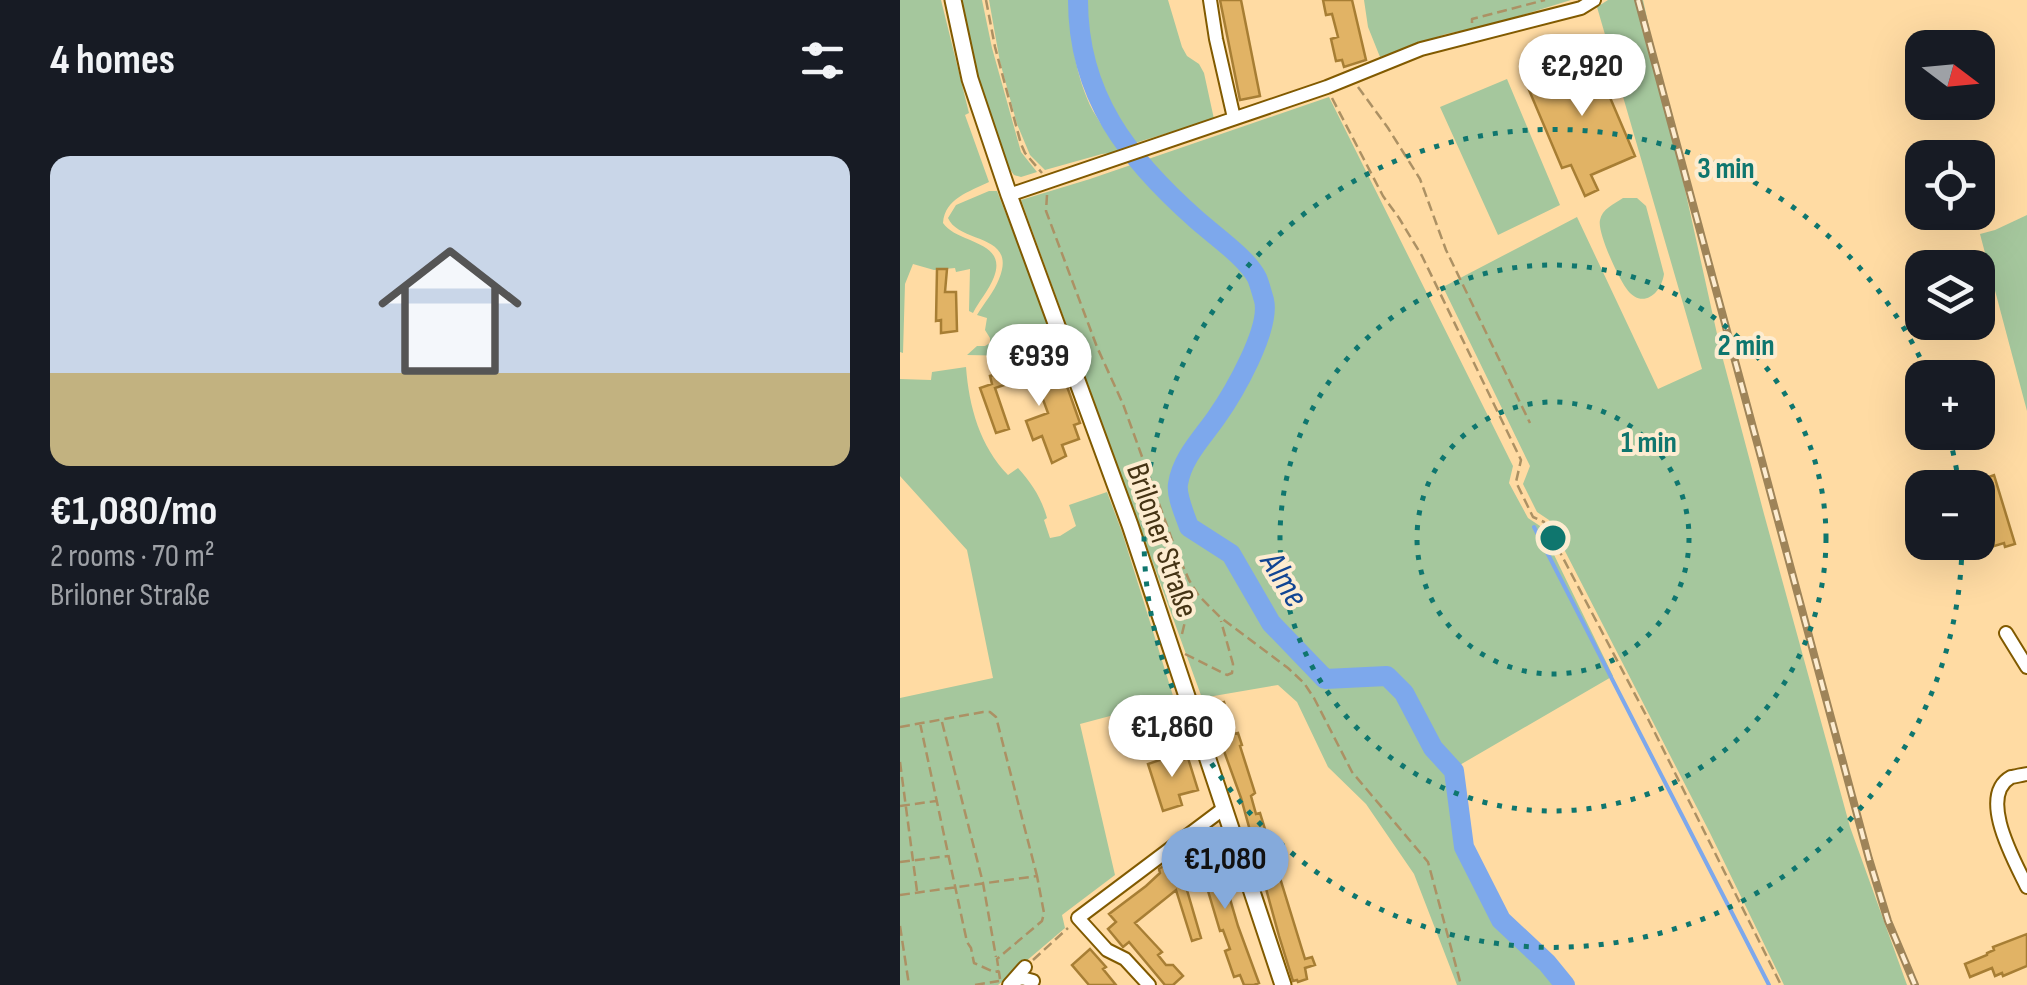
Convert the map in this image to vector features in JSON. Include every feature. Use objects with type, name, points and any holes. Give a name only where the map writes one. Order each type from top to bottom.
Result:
[{"type":"main road","name":"Briloner Straße","points":[[953,0],[970,79],[1008,195],[1079,383],[1283,985]]},
{"type":"street","points":[[1210,0],[1234,118]]},
{"type":"street","points":[[1008,195],[1327,87],[1422,49],[1581,8],[1594,0]]},
{"type":"street","points":[[2006,633],[2027,667]]},
{"type":"street","points":[[2027,774],[2010,778],[1999,790],[1994,808],[2027,887]]},
{"type":"street","points":[[1149,985],[1125,959],[1107,950],[1078,918],[1223,809]]},
{"type":"street","points":[[1006,983],[1025,967]]},
{"type":"street","points":[[1006,983],[1022,978],[1033,981]]},
{"type":"path","points":[[986,0],[994,47],[1020,144],[1046,182],[1046,211],[1097,347],[1124,404],[1174,548],[1199,596],[1304,683],[1352,772],[1428,862],[1461,985]]},
{"type":"path","points":[[1474,35],[1472,19],[1545,0]]},
{"type":"path","points":[[1351,78],[1420,179],[1446,250],[1530,423]]},
{"type":"path","points":[[1327,87],[1383,196],[1422,256],[1521,460],[1516,482],[1532,517],[1544,522],[1782,985]]},
{"type":"path","points":[[1183,633],[1189,605],[1198,595]]},
{"type":"path","points":[[1174,657],[1188,653],[1221,672],[1232,673],[1220,617]]},
{"type":"path","points":[[900,728],[983,712],[996,717],[1044,913],[1042,921],[997,959]]},
{"type":"path","points":[[942,721],[983,884],[999,971],[1006,983],[975,985]]},
{"type":"path","points":[[920,723],[967,942],[974,963],[999,971]]},
{"type":"path","points":[[900,762],[903,806],[918,892]]},
{"type":"path","points":[[903,806],[937,801]]},
{"type":"path","points":[[900,862],[949,856]]},
{"type":"path","points":[[900,894],[1038,876]]},
{"type":"path","points":[[1025,967],[1078,918]]},
{"type":"path","points":[[900,926],[908,985]]},
{"type":"green space","points":[[900,0],[941,0],[969,113],[965,115],[989,182],[953,202],[943,223],[988,249],[996,265],[992,282],[973,313],[969,311],[970,269],[956,272],[955,268],[934,270],[913,264],[905,284],[903,353],[900,352]]},
{"type":"green space","points":[[962,0],[982,0],[1021,152],[1037,172],[1014,175],[1004,159],[981,91]]},
{"type":"green space","points":[[989,0],[1069,0],[1082,84],[1093,111],[1120,152],[1045,170],[1030,155],[1000,62]]},
{"type":"green space","points":[[1083,0],[1168,0],[1182,47],[1204,73],[1214,119],[1135,143],[1098,75],[1087,40]]},
{"type":"green space","points":[[1364,0],[1571,0],[1446,34],[1380,57],[1368,27]]},
{"type":"green space","points":[[1608,0],[1643,0],[1721,352],[1764,514],[1850,827],[1907,985],[1784,985],[1549,520],[1537,512],[1523,484],[1530,466],[1443,287],[1577,217],[1658,389],[1702,369],[1597,7]]},
{"type":"green space","points":[[1507,79],[1560,205],[1498,235],[1440,107]]},
{"type":"green space","points":[[1329,97],[1513,466],[1509,483],[1528,518],[1540,526],[1613,676],[1446,773],[1458,847],[1497,923],[1558,985],[1457,985],[1414,874],[1366,804],[1328,767],[1297,702],[1278,685],[1202,698],[1021,200]]},
{"type":"green space","points":[[997,191],[1058,357],[967,355],[977,346],[990,343],[985,330],[987,318],[977,315],[997,284],[1003,264],[994,246],[963,232],[948,218],[956,205]]},
{"type":"green space","points":[[1623,198],[1637,198],[1646,206],[1664,274],[1655,293],[1644,299],[1632,295],[1622,282],[1600,226],[1603,213]]},
{"type":"green space","points":[[2027,215],[2027,411],[1995,290],[1995,250],[1984,250],[1980,234]]},
{"type":"green space","points":[[966,367],[973,411],[983,439],[1008,475],[1018,468],[1032,485],[1045,510],[1050,538],[1076,526],[1069,505],[1107,492],[1174,699],[1080,724],[1115,875],[1062,915],[1065,928],[998,985],[900,985],[900,698],[993,678],[967,550],[900,476],[900,379],[931,380],[932,372]]},
{"type":"building","points":[[1220,0],[1241,0],[1260,96],[1240,100]]},
{"type":"building","points":[[1323,0],[1352,0],[1366,60],[1344,67],[1342,60],[1336,61],[1331,39],[1338,37],[1332,14],[1326,15]]},
{"type":"building","points":[[1588,46],[1635,156],[1591,175],[1598,190],[1585,196],[1571,165],[1562,168],[1529,90],[1559,77],[1552,61]]},
{"type":"building","points":[[937,269],[947,269],[945,292],[956,292],[957,331],[941,333],[941,320],[936,321]]},
{"type":"building","points":[[1040,362],[1046,381],[1063,375],[1080,423],[1074,425],[1079,439],[1062,445],[1066,456],[1052,463],[1042,436],[1033,440],[1026,421],[1048,413],[1034,375],[995,388],[1009,429],[996,433],[980,388],[992,384],[990,376]]},
{"type":"building","points":[[1995,478],[2015,544],[2005,547],[2004,543],[1995,546]]},
{"type":"building","points":[[1224,702],[1234,734],[1238,733],[1242,745],[1255,793],[1251,796],[1256,814],[1260,813],[1305,959],[1312,957],[1315,965],[1305,968],[1307,979],[1298,982],[1293,981],[1241,798],[1208,707]]},
{"type":"building","points":[[1177,754],[1179,761],[1188,758],[1198,790],[1179,795],[1182,805],[1163,811],[1148,764]]},
{"type":"building","points":[[1211,834],[1259,983],[1254,985],[1244,985],[1240,975],[1234,977],[1225,951],[1230,949],[1223,930],[1220,931],[1194,844]]},
{"type":"building","points":[[1177,856],[1201,938],[1192,941],[1176,890],[1135,923],[1162,952],[1158,955],[1166,965],[1173,965],[1183,976],[1173,985],[1165,985],[1129,942],[1123,947],[1108,929],[1116,922],[1109,914]]},
{"type":"building","points":[[2027,934],[2027,966],[2003,976],[1995,976],[1992,968],[1970,977],[1965,964],[1987,955],[1993,947]]},
{"type":"building","points":[[1090,949],[1116,985],[1089,985],[1072,965]]},
{"type":"waterway","name":"Alme","points":[[1078,0],[1087,66],[1112,123],[1149,173],[1246,263],[1257,278],[1264,300],[1262,327],[1241,378],[1180,475],[1178,494],[1189,527],[1231,554],[1271,623],[1325,679],[1387,676],[1404,693],[1433,748],[1454,771],[1464,847],[1501,920],[1565,985]]},
{"type":"waterway","points":[[1534,527],[1769,985]]},
{"type":"railway","points":[[1638,0],[1869,859],[1888,921],[1915,985]]}]
